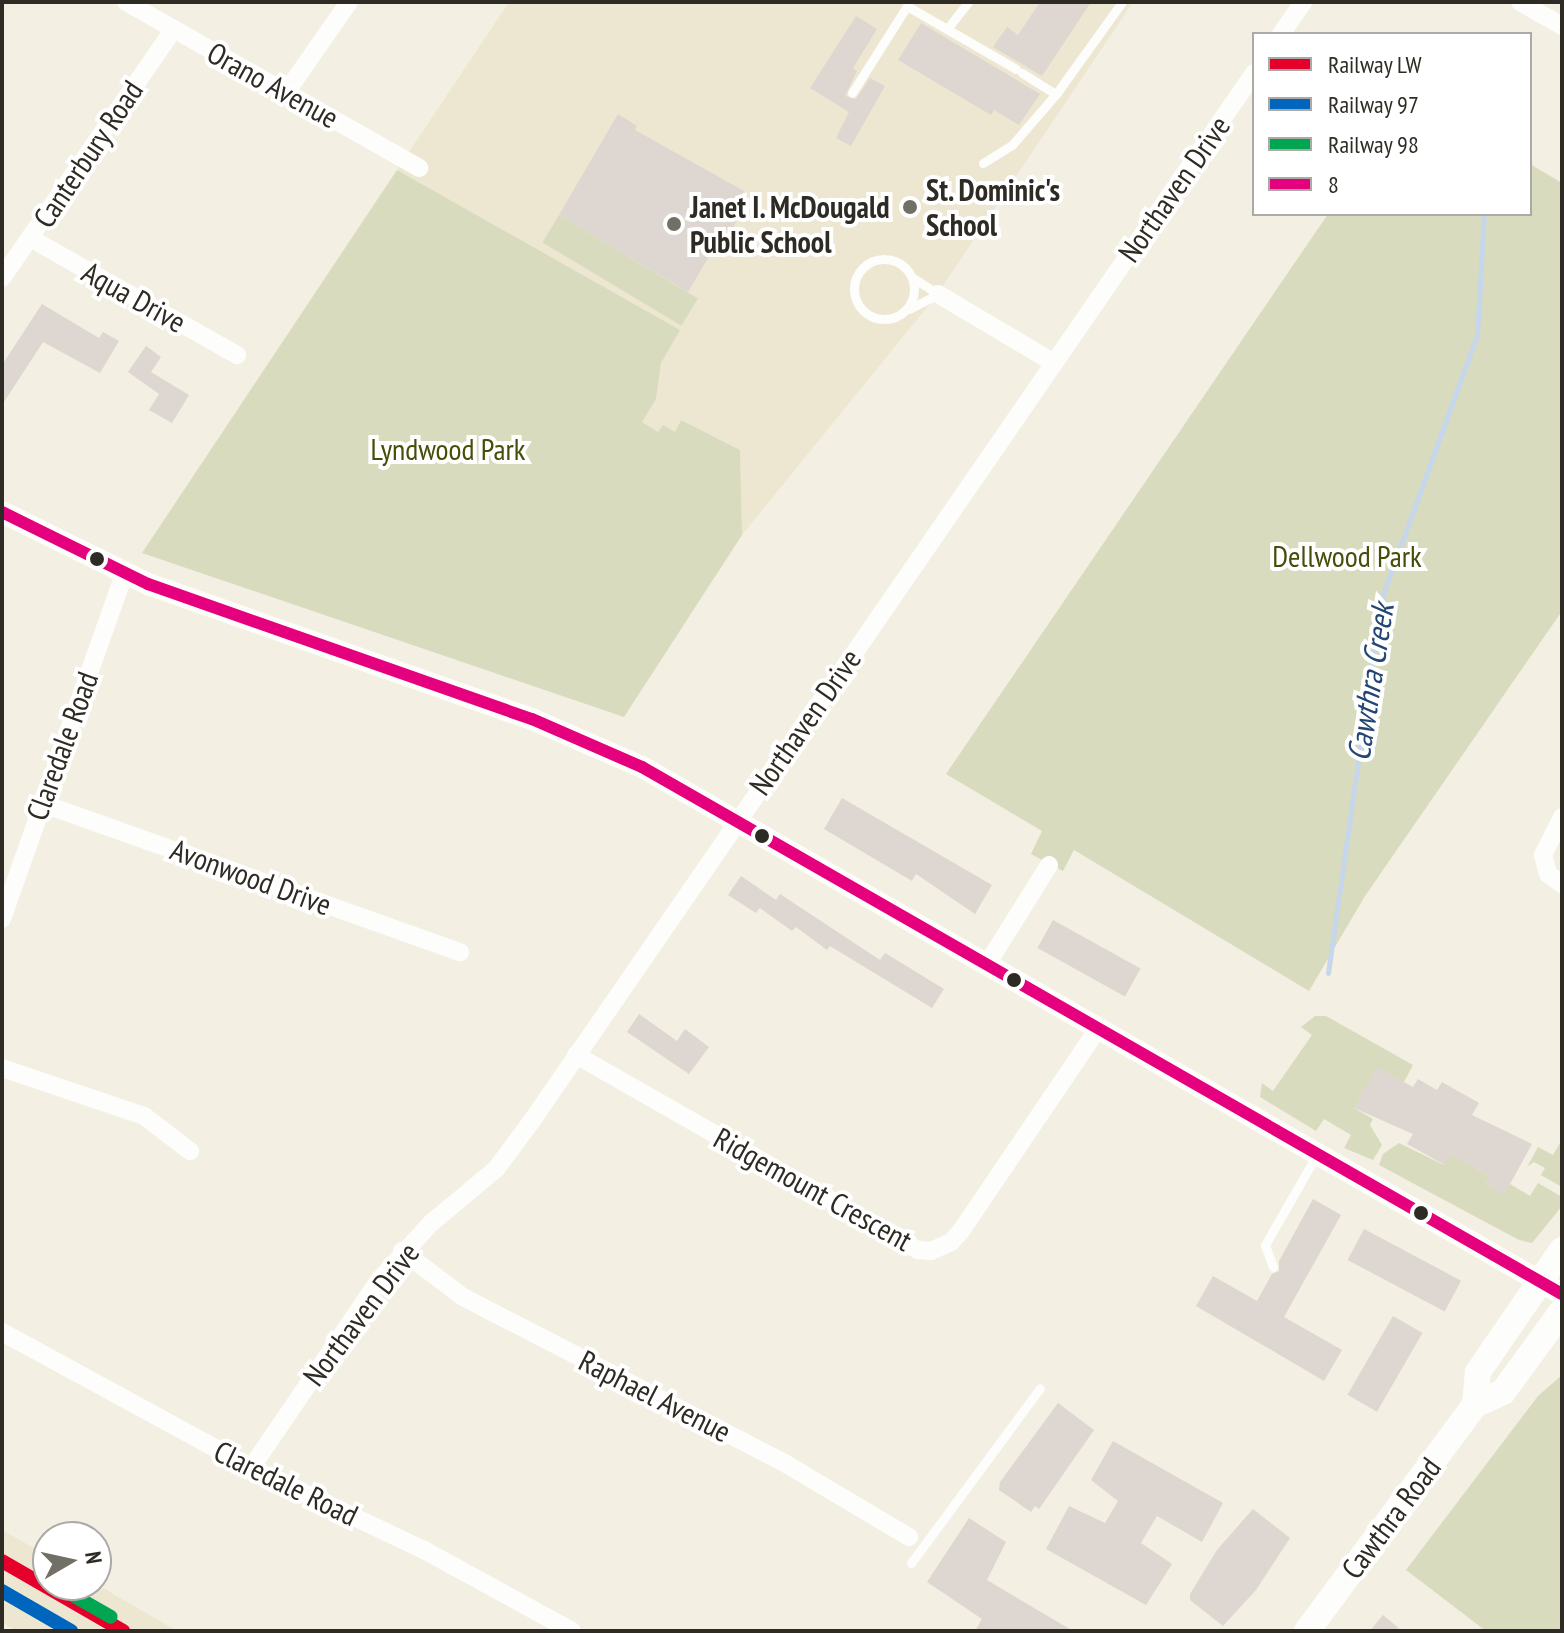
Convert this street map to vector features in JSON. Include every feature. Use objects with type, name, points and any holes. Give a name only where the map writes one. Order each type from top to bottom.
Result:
[{"type":"main road","name":"Cawthra Road","points":[[1475,1405],[1478,1372],[1562,1250]]},
{"type":"main road","name":"Cawthra Road","points":[[1307,1631],[1475,1405],[1503,1392],[1562,1311]]},
{"type":"street","name":"Orano Avenue","points":[[126,2],[419,168]]},
{"type":"street","points":[[287,91],[349,2]]},
{"type":"street","points":[[1282,32],[1303,2]]},
{"type":"street","points":[[1520,2],[1562,26]]},
{"type":"street","name":"Canterbury Road","points":[[2,278],[173,30]]},
{"type":"street","name":"Northaven Drive","points":[[251,1468],[402,1251],[496,1169],[1252,76]]},
{"type":"street","name":"Aqua Drive","points":[[30,238],[237,355]]},
{"type":"street","points":[[938,294],[1054,363]]},
{"type":"street","points":[[2,512],[124,574],[598,746],[736,820],[1562,1294]]},
{"type":"street","name":"Claredale Road","points":[[2,919],[124,574]]},
{"type":"street","name":"Avonwood Drive","points":[[41,803],[460,952]]},
{"type":"street","points":[[1562,817],[1543,855],[1548,874],[1562,884]]},
{"type":"street","points":[[986,966],[1049,865]]},
{"type":"street","name":"Ridgemount Crescent","points":[[576,1055],[918,1250],[931,1251],[961,1231],[1098,1029]]},
{"type":"street","points":[[2,1068],[144,1116],[190,1151]]},
{"type":"street","name":"Raphael Avenue","points":[[402,1251],[483,1309],[781,1461],[909,1537]]},
{"type":"street","name":"Claredale Road","points":[[2,1332],[251,1468],[424,1550],[572,1631]]},
{"type":"lane","points":[[947,29],[968,2]]},
{"type":"lane","points":[[983,163],[1012,145],[1056,94],[1122,2]]},
{"type":"lane","points":[[852,93],[907,6],[1056,94]]},
{"type":"lane","points":[[883,258],[903,265],[913,278],[938,294],[899,316],[874,318],[865,313],[853,284],[864,265],[883,258]]},
{"type":"lane","points":[[899,316],[912,299],[913,278]]},
{"type":"lane","points":[[1273,1267],[1265,1245],[1318,1153]]},
{"type":"lane","points":[[911,1563],[1040,1388]]},
{"type":"shaded area","name":"Janet I. McDougald Public School","points":[[509,2],[1133,2],[936,296],[742,535],[740,450],[681,420],[675,432],[659,433],[642,422],[656,399],[661,363],[679,330],[397,170]]},
{"type":"shaded area","points":[[2,1530],[32,1547],[32,1601],[112,1601],[112,1593],[177,1631],[17,1631],[2,1623]]},
{"type":"green space","name":"Dellwood Park","points":[[1532,165],[1562,183],[1562,611],[1365,896],[1309,991],[1074,850],[1063,871],[1031,854],[1042,831],[946,774],[1327,216],[1532,216]]},
{"type":"green space","name":"Lyndwood Park","points":[[397,170],[680,330],[661,363],[656,399],[642,422],[658,432],[663,425],[675,432],[681,420],[740,450],[742,535],[624,717],[142,553]]},
{"type":"green space","points":[[559,215],[698,298],[681,326],[543,242]]},
{"type":"green space","points":[[1315,1016],[1326,1016],[1413,1065],[1404,1082],[1377,1068],[1354,1108],[1373,1119],[1370,1125],[1382,1145],[1373,1160],[1344,1148],[1351,1135],[1324,1119],[1316,1131],[1260,1097],[1262,1083],[1273,1091],[1312,1035],[1301,1027]]},
{"type":"green space","points":[[1399,1143],[1444,1165],[1451,1154],[1490,1176],[1486,1184],[1504,1194],[1510,1184],[1530,1196],[1538,1183],[1562,1197],[1562,1206],[1532,1243],[1519,1240],[1379,1165],[1383,1154]]},
{"type":"green space","points":[[1560,1143],[1562,1187],[1541,1175],[1545,1168],[1534,1162],[1527,1167],[1538,1147],[1553,1155]]},
{"type":"green space","points":[[1562,1375],[1562,1631],[1486,1631],[1406,1570],[1538,1396]]},
{"type":"building","points":[[1040,2],[1091,2],[1042,76],[993,47],[1007,27],[1018,35]]},
{"type":"building","points":[[856,16],[877,29],[853,68],[857,71],[845,96],[856,99],[870,78],[885,86],[851,146],[836,138],[849,112],[810,88]]},
{"type":"building","points":[[921,23],[1040,94],[1019,125],[994,110],[991,115],[898,60]]},
{"type":"building","points":[[618,114],[637,126],[635,130],[744,191],[731,212],[739,217],[730,232],[725,229],[688,292],[559,215]]},
{"type":"building","points":[[42,304],[99,338],[103,332],[119,341],[100,373],[43,342],[2,405],[2,365]]},
{"type":"building","points":[[146,346],[161,357],[151,372],[189,395],[172,423],[149,410],[159,394],[128,372]]},
{"type":"building","points":[[842,798],[992,885],[975,914],[916,874],[912,881],[824,829]]},
{"type":"building","points":[[741,876],[776,900],[780,894],[880,960],[885,953],[944,989],[932,1008],[830,946],[827,950],[796,927],[792,931],[760,908],[756,913],[728,895]]},
{"type":"building","points":[[1053,920],[1140,968],[1125,996],[1037,948]]},
{"type":"building","points":[[639,1014],[677,1041],[685,1029],[709,1047],[689,1074],[627,1032]]},
{"type":"building","points":[[1377,1067],[1413,1087],[1418,1079],[1437,1090],[1442,1082],[1479,1103],[1472,1115],[1532,1144],[1504,1195],[1486,1184],[1490,1176],[1451,1154],[1445,1165],[1407,1144],[1413,1134],[1354,1108]]},
{"type":"building","points":[[1313,1199],[1341,1215],[1284,1317],[1342,1350],[1324,1381],[1196,1306],[1213,1276],[1257,1301],[1272,1274],[1279,1271],[1279,1261]]},
{"type":"building","points":[[1364,1229],[1461,1281],[1445,1312],[1348,1260]]},
{"type":"building","points":[[1393,1316],[1422,1333],[1377,1412],[1348,1395]]},
{"type":"building","points":[[1058,1403],[1094,1430],[1039,1509],[1035,1506],[1031,1512],[999,1490],[1000,1482]]},
{"type":"building","points":[[1113,1441],[1223,1503],[1202,1542],[1157,1516],[1141,1543],[1172,1564],[1146,1605],[1046,1549],[1069,1506],[1105,1523],[1118,1501],[1091,1480]]},
{"type":"building","points":[[1253,1509],[1290,1538],[1256,1590],[1223,1626],[1190,1600],[1190,1594],[1217,1550]]},
{"type":"building","points":[[969,1518],[1006,1542],[987,1580],[1073,1631],[975,1631],[982,1619],[927,1582]]},
{"type":"building","points":[[1383,1615],[1402,1631],[1370,1631]]},
{"type":"waterway","name":"Cawthra Creek","points":[[1328,973],[1381,600],[1477,335],[1484,216]]},
{"type":"rail line","name":"LW","points":[[2,1561],[123,1631]]},
{"type":"rail line","name":"97","points":[[2,1591],[71,1631]]},
{"type":"rail line","name":"98","points":[[83,1601],[111,1617]]},
{"type":"transit line","name":"8","points":[[2,512],[148,584],[532,719],[642,767],[1562,1294]]},
{"type":"place","name":"St. Dominic's School","points":[[910,207]]},
{"type":"place","name":"Janet I. McDougald Public School","points":[[674,224]]}]
